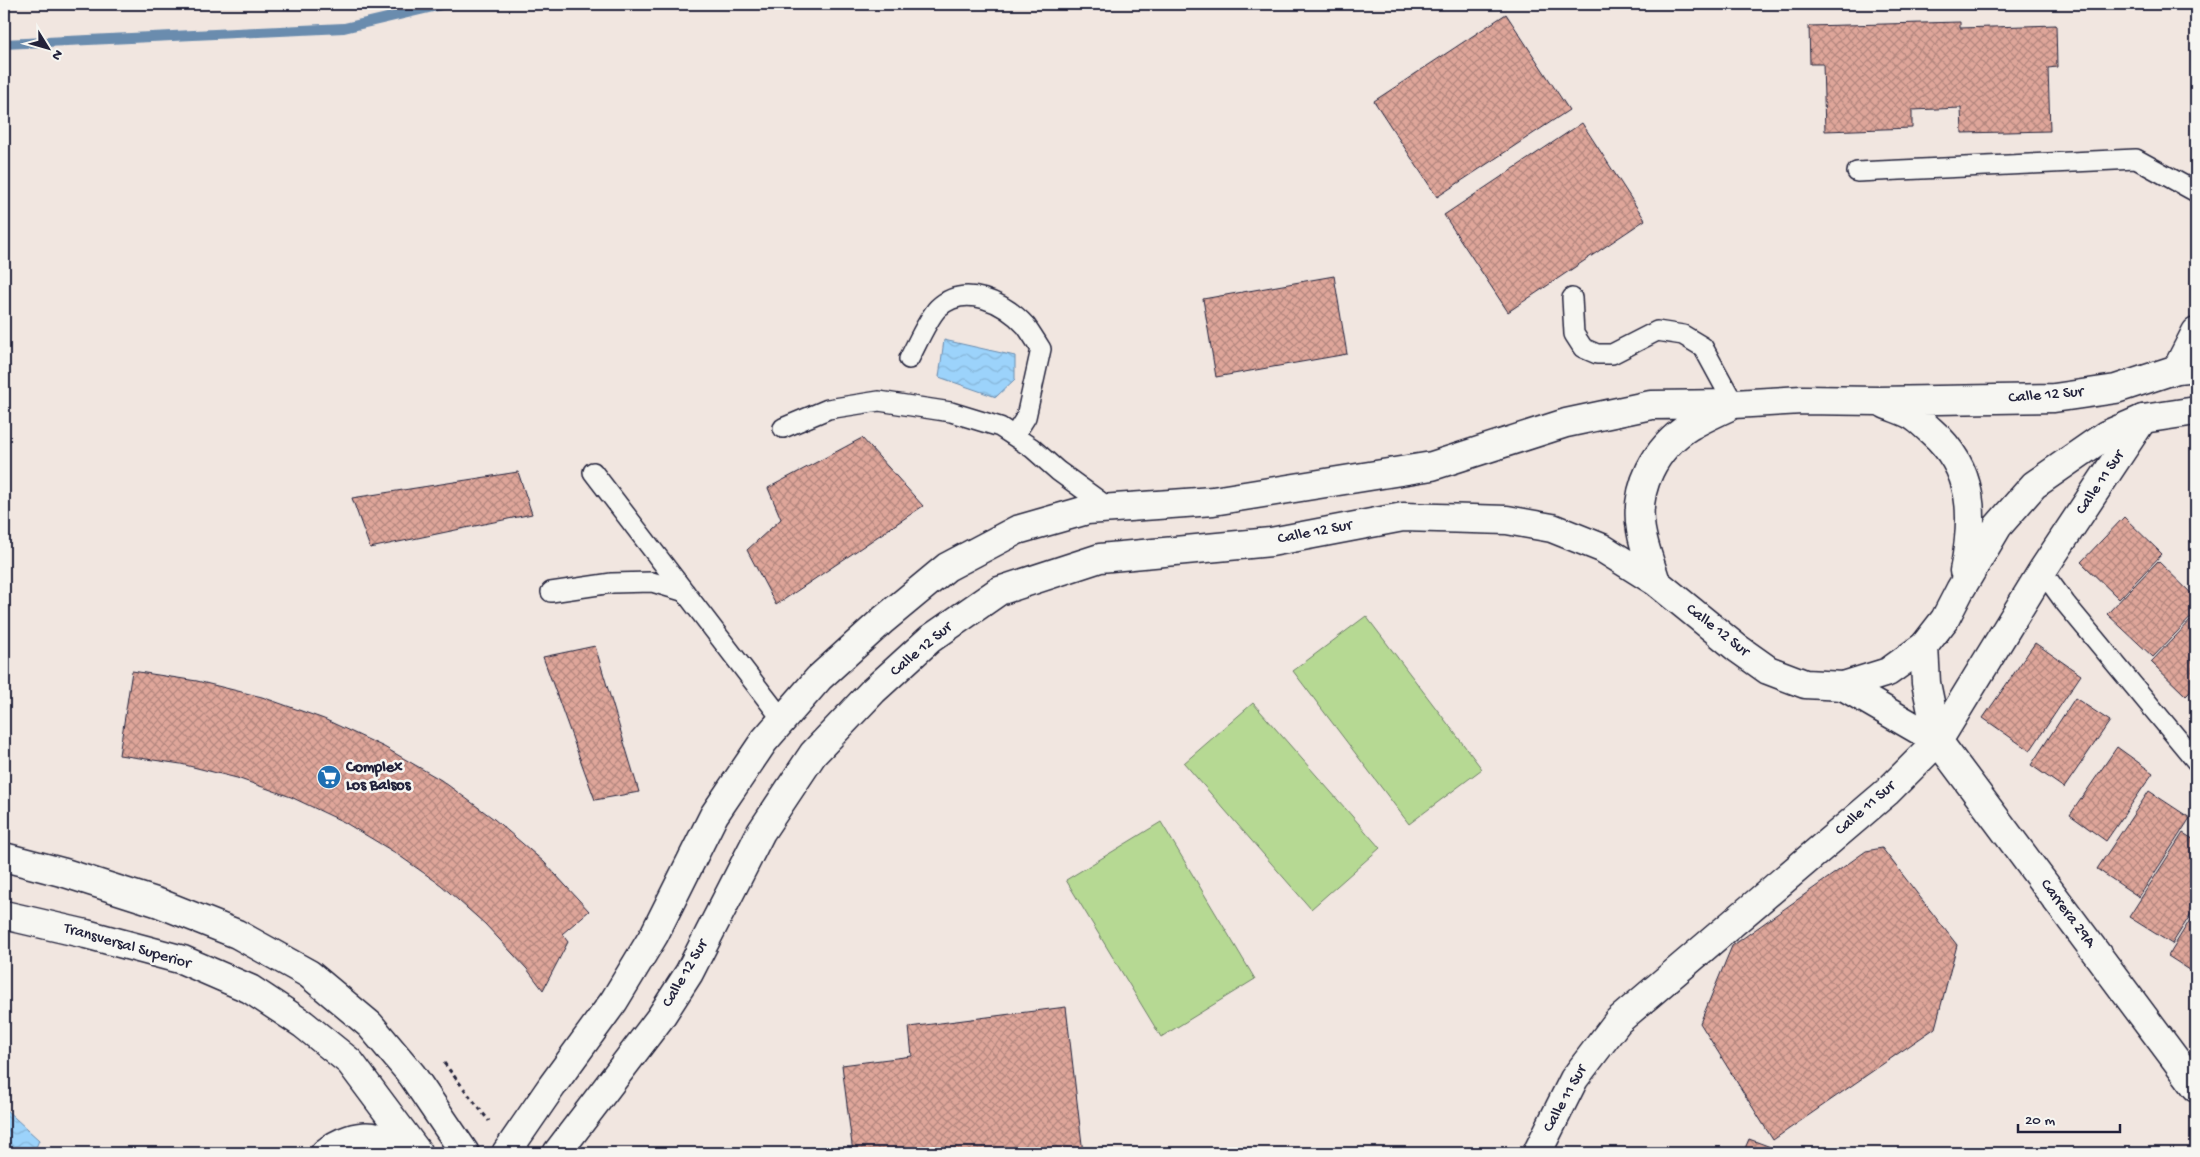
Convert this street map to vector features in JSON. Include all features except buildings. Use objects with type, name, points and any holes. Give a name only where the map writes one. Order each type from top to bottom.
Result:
[{"type":"main road","points":[[2187,368],[2196,332]]},
{"type":"main road","name":"Calle 12 Sur","points":[[506,1153],[614,1001],[654,935],[714,815],[764,741],[782,719],[819,678],[883,620],[947,568],[1017,530],[1087,510],[1213,501],[1432,466],[1566,423],[1651,405],[1734,404],[1802,400],[1878,401],[2054,398],[2116,388],[2187,368]]},
{"type":"main road","points":[[1878,401],[1914,417],[1942,441],[1959,464],[1969,494],[1970,540],[1960,590]]},
{"type":"main road","points":[[1656,582],[1640,529],[1640,498],[1646,474],[1665,446],[1689,427],[1734,404]]},
{"type":"main road","name":"Calle 12 Sur","points":[[557,1153],[660,1018],[679,988],[761,832],[813,754],[873,692],[930,639],[999,591],[1100,558],[1270,542],[1403,516],[1507,520],[1552,528],[1602,548],[1656,582],[1737,648],[1768,670],[1805,684],[1843,686],[1888,672],[1924,646],[1945,619],[1998,526],[2034,485],[2106,435],[2144,419],[2196,411]]},
{"type":"main road","name":"Calle 11 Sur","points":[[1537,1153],[1574,1079],[1618,1021],[1887,792],[1938,741],[2042,571],[2144,419]]},
{"type":"main road","name":"Carrera 29A","points":[[1924,646],[1926,683],[1938,741]]},
{"type":"main road","name":"Carrera 29A","points":[[1843,686],[1938,741],[2196,1087]]},
{"type":"main road","points":[[4,857],[65,873],[159,903],[237,934],[309,974],[370,1025],[412,1075],[465,1153]]},
{"type":"main road","name":"Transversal Superior","points":[[4,915],[86,934],[182,960],[250,989],[303,1024],[350,1062],[418,1153]]},
{"type":"main road","points":[[325,1153],[350,1138],[378,1138],[407,1153]]},
{"type":"lane","points":[[1857,172],[2136,159],[2196,192]]},
{"type":"lane","points":[[908,359],[936,309],[952,298],[971,295],[994,302],[1025,326],[1041,348],[1026,417],[1014,436]]},
{"type":"lane","points":[[1572,298],[1574,334],[1583,348],[1597,354],[1612,354],[1657,331],[1684,335],[1703,347],[1734,404]]},
{"type":"lane","points":[[783,428],[828,409],[879,400],[950,412],[1000,427],[1032,448],[1058,471],[1109,508]]},
{"type":"lane","points":[[593,472],[782,719]]},
{"type":"lane","points":[[2042,571],[2066,604],[2196,761]]},
{"type":"lane","points":[[551,592],[612,583],[652,582],[685,592]]},
{"type":"green space","points":[[1366,616],[1482,769],[1409,824],[1293,671]]},
{"type":"green space","points":[[1253,703],[1380,848],[1311,909],[1184,763]]},
{"type":"green space","points":[[1161,822],[1255,979],[1161,1037],[1066,880]]},
{"type":"water","points":[[944,340],[1015,356],[1015,379],[996,397],[939,377]]},
{"type":"water","points":[[4,1108],[39,1140],[34,1153],[4,1153]]},
{"type":"waterway","points":[[4,44],[344,28],[446,4]]},
{"type":"place","name":"Complex Los Balsos","points":[[329,777]]}]
